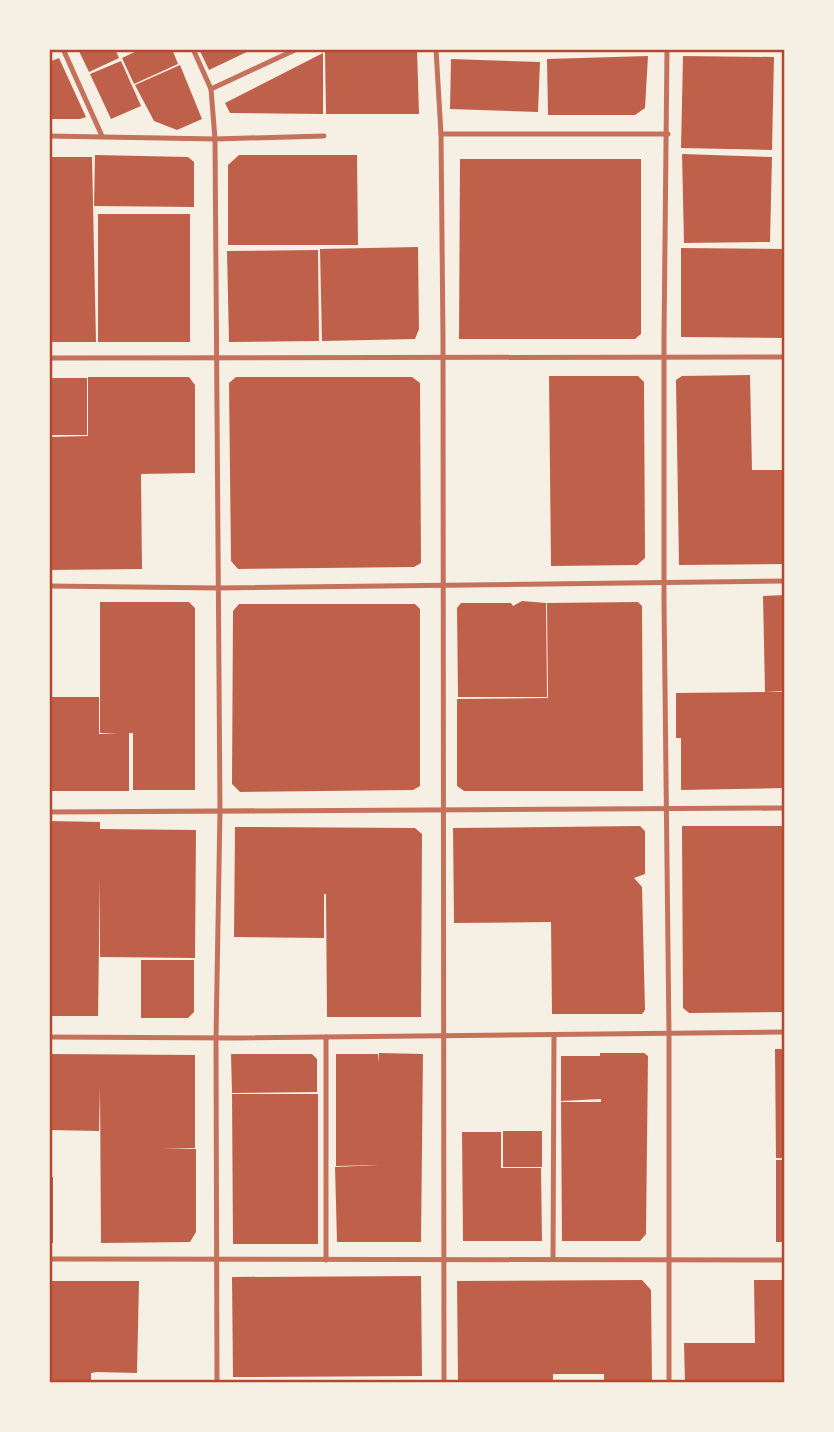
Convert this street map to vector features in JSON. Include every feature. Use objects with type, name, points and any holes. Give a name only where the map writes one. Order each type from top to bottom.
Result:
[{"type":"street","points":[[63,49],[102,136]]},
{"type":"street","points":[[193,49],[211,89],[215,139],[220,811],[216,1038],[217,1383]]},
{"type":"street","points":[[211,89],[297,49]]},
{"type":"street","points":[[436,49],[441,134],[443,357],[444,1383]]},
{"type":"street","points":[[667,49],[664,582],[669,1035],[669,1383]]},
{"type":"street","points":[[441,134],[668,134]]},
{"type":"street","points":[[49,136],[215,139],[324,136]]},
{"type":"street","points":[[49,358],[785,357]]},
{"type":"street","points":[[49,586],[218,588],[785,580]]},
{"type":"street","points":[[49,812],[785,808]]},
{"type":"street","points":[[49,1037],[554,1036],[785,1032]]},
{"type":"street","points":[[553,1259],[554,1036]]},
{"type":"street","points":[[326,1037],[326,1260]]},
{"type":"street","points":[[49,1259],[785,1260]]},
{"type":"building","points":[[78,49],[115,49],[119,58],[89,72]]},
{"type":"building","points":[[141,49],[172,49],[178,64],[134,84],[122,58]]},
{"type":"building","points":[[199,49],[253,49],[209,70]]},
{"type":"building","points":[[331,49],[417,49],[419,114],[326,114],[325,52]]},
{"type":"building","points":[[323,53],[323,114],[230,113],[225,103]]},
{"type":"building","points":[[648,56],[645,108],[635,115],[548,115],[547,59]]},
{"type":"building","points":[[683,56],[774,57],[772,150],[681,148]]},
{"type":"building","points":[[59,58],[86,117],[49,119],[49,62]]},
{"type":"building","points":[[451,59],[540,62],[538,112],[450,109]]},
{"type":"building","points":[[121,61],[141,106],[111,119],[90,74]]},
{"type":"building","points":[[180,65],[202,119],[177,130],[154,121],[135,85]]},
{"type":"building","points":[[682,154],[772,157],[770,242],[684,243]]},
{"type":"building","points":[[95,155],[188,157],[194,162],[194,207],[94,206]]},
{"type":"building","points":[[239,155],[357,155],[358,245],[228,245],[228,165]]},
{"type":"building","points":[[49,157],[92,157],[96,342],[49,342]]},
{"type":"building","points":[[460,159],[641,159],[641,334],[635,339],[459,339]]},
{"type":"building","points":[[98,214],[190,214],[190,342],[98,342]]},
{"type":"building","points":[[418,247],[419,329],[415,339],[322,341],[320,249]]},
{"type":"building","points":[[681,248],[785,249],[785,338],[681,337]]},
{"type":"building","points":[[318,250],[319,341],[229,342],[227,251]]},
{"type":"building","points":[[750,375],[752,470],[785,470],[785,564],[679,565],[676,380],[682,376]]},
{"type":"building","points":[[549,376],[638,376],[644,382],[645,558],[637,565],[551,566]]},
{"type":"building","points":[[88,377],[189,377],[195,385],[195,473],[141,474],[142,569],[49,570],[49,437],[88,436]]},
{"type":"building","points":[[236,377],[412,377],[420,383],[421,563],[414,567],[238,569],[231,561],[229,383]]},
{"type":"building","points":[[49,378],[87,378],[87,435],[49,435]]},
{"type":"building","points":[[785,595],[785,691],[765,692],[763,596]]},
{"type":"building","points":[[522,601],[546,603],[547,697],[458,697],[457,608],[461,603],[511,603],[513,606]]},
{"type":"building","points":[[100,602],[189,602],[195,608],[195,790],[133,790],[133,733],[129,733],[129,791],[49,791],[49,697],[99,697],[99,734],[118,734],[100,733]]},
{"type":"building","points":[[638,602],[642,606],[643,791],[464,791],[457,786],[457,699],[548,698],[547,603]]},
{"type":"building","points":[[239,604],[415,604],[420,609],[420,786],[413,790],[240,792],[232,784],[233,611]]},
{"type":"building","points":[[785,692],[785,788],[681,790],[681,738],[676,738],[676,693]]},
{"type":"building","points":[[49,821],[100,822],[100,829],[196,830],[195,958],[100,957],[100,877],[98,1016],[49,1016]]},
{"type":"building","points":[[640,826],[645,831],[645,874],[634,878],[642,887],[645,1010],[642,1014],[552,1014],[551,922],[454,923],[453,828]]},
{"type":"building","points":[[682,826],[785,826],[785,1012],[689,1013],[683,1008]]},
{"type":"building","points":[[235,827],[415,828],[422,834],[421,1017],[327,1017],[326,894],[324,938],[234,937]]},
{"type":"building","points":[[141,960],[194,960],[194,1012],[188,1018],[141,1018]]},
{"type":"building","points":[[775,1049],[785,1049],[785,1158],[776,1158]]},
{"type":"building","points":[[379,1053],[423,1054],[421,1242],[337,1242],[335,1167],[379,1165],[336,1166],[336,1054],[378,1054],[379,1063]]},
{"type":"building","points":[[600,1053],[644,1053],[648,1056],[646,1234],[640,1241],[562,1241],[561,1102],[601,1102],[601,1099],[561,1101],[561,1056],[600,1056]]},
{"type":"building","points":[[49,1054],[195,1055],[195,1148],[163,1148],[196,1149],[196,1232],[190,1242],[101,1243],[100,1088],[99,1131],[49,1130]]},
{"type":"building","points":[[231,1054],[312,1054],[317,1059],[317,1092],[232,1093]]},
{"type":"building","points":[[232,1094],[318,1094],[318,1244],[233,1244]]},
{"type":"building","points":[[503,1131],[542,1131],[542,1167],[503,1167]]},
{"type":"building","points":[[462,1132],[501,1132],[501,1168],[541,1168],[542,1241],[463,1241]]},
{"type":"building","points":[[776,1160],[785,1160],[785,1242],[776,1242]]},
{"type":"building","points":[[49,1177],[53,1177],[53,1243],[49,1243]]},
{"type":"building","points":[[421,1276],[422,1376],[233,1377],[232,1277]]},
{"type":"building","points":[[642,1280],[651,1290],[652,1383],[604,1383],[604,1374],[553,1374],[553,1383],[458,1383],[457,1281]]},
{"type":"building","points":[[754,1280],[785,1280],[785,1383],[685,1383],[684,1343],[755,1343]]},
{"type":"building","points":[[49,1281],[139,1281],[137,1373],[97,1372],[91,1373],[91,1383],[49,1383]]}]
